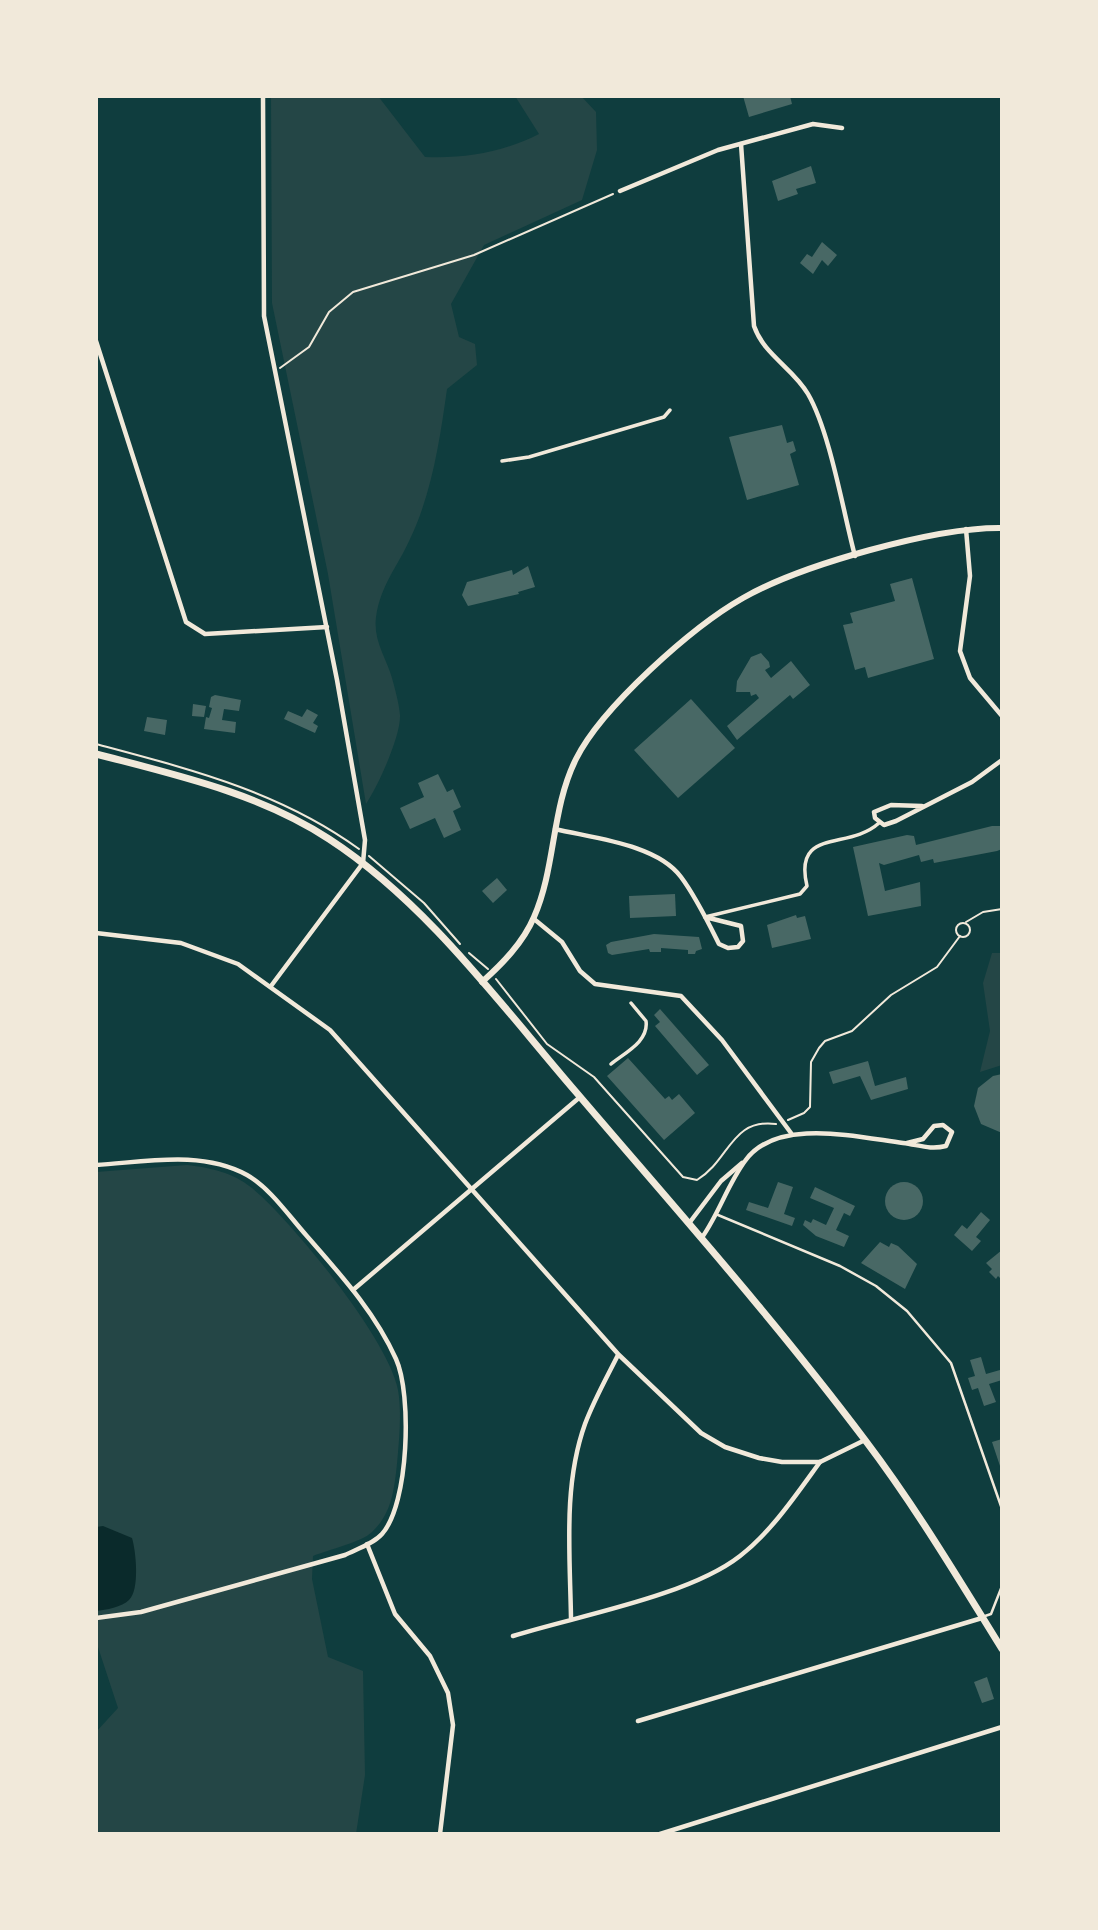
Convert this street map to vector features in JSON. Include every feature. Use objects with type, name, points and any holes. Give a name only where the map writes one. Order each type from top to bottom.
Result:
[{"type":"main road","points":[[96,754],[187,778],[259,803],[299,821],[363,863],[402,896],[482,982],[703,1236],[866,1440],[1002,1649]]},
{"type":"street","points":[[263,96],[264,316],[327,627],[365,840],[363,863],[271,986]]},
{"type":"street","points":[[620,191],[718,150],[813,124],[842,128]]},
{"type":"street","points":[[741,144],[754,326],[761,342],[798,379],[814,407],[855,556]]},
{"type":"street","points":[[96,341],[186,622],[205,634],[327,627]]},
{"type":"street","points":[[502,461],[529,457],[664,417],[670,410]]},
{"type":"street","points":[[482,982],[516,948],[534,919],[541,899],[561,796],[577,758],[612,707],[654,668],[741,599],[803,571],[966,529],[1002,528]]},
{"type":"street","points":[[966,529],[970,584],[960,651],[970,678],[1002,716]]},
{"type":"street","points":[[922,806],[891,805],[877,809],[875,818],[878,823],[884,825],[896,821],[972,782],[1002,760]]},
{"type":"street","points":[[705,916],[800,894],[807,886],[803,867],[805,855],[815,846],[858,836],[878,823]]},
{"type":"street","points":[[554,829],[626,845],[657,858],[680,876],[719,944],[728,948],[738,947],[743,941],[741,926],[705,916]]},
{"type":"street","points":[[534,919],[562,942],[580,971],[595,984],[681,996],[740,1062],[792,1134]]},
{"type":"street","points":[[96,933],[181,943],[238,964],[271,986],[330,1030],[619,1355],[701,1433],[725,1447],[759,1458],[820,1462]]},
{"type":"street","points":[[611,1064],[636,1045],[646,1031],[646,1021],[631,1003]]},
{"type":"street","points":[[354,1290],[580,1097]]},
{"type":"street","points":[[691,1222],[721,1181],[776,1137],[792,1134],[907,1143],[926,1148],[946,1146],[951,1141],[952,1132],[943,1125],[934,1126],[923,1139],[907,1143]]},
{"type":"street","points":[[96,1165],[174,1159],[219,1163],[249,1176],[272,1196],[354,1290],[398,1362],[406,1409],[405,1460],[400,1491],[383,1533],[367,1544],[345,1555],[141,1612],[96,1618]]},
{"type":"street","points":[[703,1236],[718,1215],[745,1161]]},
{"type":"street","points":[[571,1618],[570,1494],[576,1458],[585,1425],[619,1355]]},
{"type":"street","points":[[513,1636],[705,1578],[740,1557],[765,1532],[820,1462],[866,1440]]},
{"type":"street","points":[[367,1544],[395,1614],[430,1656],[448,1693],[453,1725],[440,1834]]},
{"type":"street","points":[[638,1721],[982,1618]]},
{"type":"street","points":[[660,1834],[1002,1727]]},
{"type":"lane","points":[[718,1215],[840,1265],[876,1286],[906,1311],[951,1363],[960,1382],[1002,1509]]},
{"type":"lane","points":[[982,1618],[991,1614],[1002,1586]]},
{"type":"path","points":[[277,372],[282,365],[309,347],[329,312],[353,292],[474,255],[620,191]]},
{"type":"path","points":[[960,936],[957,927],[984,912],[1002,909]]},
{"type":"path","points":[[497,980],[547,1044],[601,1084],[674,1171],[683,1177],[697,1180],[711,1171],[743,1129],[753,1123],[781,1122],[804,1113],[810,1107],[811,1062],[825,1041],[852,1031],[891,995],[931,972],[944,960],[960,936],[970,933],[965,923]]},
{"type":"shaded area","points":[[271,96],[378,96],[425,157],[484,153],[539,134],[515,96],[581,96],[596,112],[597,150],[582,200],[484,245],[451,304],[459,337],[475,344],[477,365],[447,389],[430,485],[418,521],[378,605],[376,634],[392,678],[400,715],[393,748],[366,804],[328,574],[272,303]]},
{"type":"shaded area","points":[[992,953],[1002,953],[1002,1065],[980,1072],[990,1031],[983,983]]},
{"type":"shaded area","points":[[187,1165],[237,1178],[252,1188],[290,1226],[358,1313],[391,1368],[398,1390],[400,1417],[397,1464],[393,1492],[384,1517],[367,1536],[313,1556],[312,1579],[328,1657],[363,1671],[365,1775],[356,1834],[96,1834],[96,1732],[118,1708],[96,1641],[96,1172]]},
{"type":"shaded area","points":[[103,1526],[132,1538],[136,1579],[129,1600],[114,1608],[96,1611],[96,1527]]},
{"type":"building","points":[[743,96],[790,96],[792,104],[749,117]]},
{"type":"building","points":[[811,166],[816,183],[796,189],[798,194],[778,201],[772,181]]},
{"type":"building","points":[[822,242],[837,255],[828,266],[822,260],[813,274],[800,263],[807,254],[812,257]]},
{"type":"building","points":[[782,425],[787,443],[793,441],[796,451],[790,454],[799,485],[747,500],[729,437]]},
{"type":"building","points":[[528,566],[535,587],[518,592],[519,594],[468,606],[462,595],[467,582],[512,570],[513,575]]},
{"type":"building","points":[[912,578],[934,659],[868,678],[865,667],[855,670],[843,625],[853,623],[850,613],[895,601],[890,584]]},
{"type":"building","points":[[761,653],[769,662],[770,667],[765,670],[771,678],[791,661],[810,685],[793,699],[790,695],[737,740],[727,726],[759,698],[756,694],[751,696],[750,692],[736,692],[737,681],[751,657]]},
{"type":"building","points":[[215,695],[241,700],[239,711],[224,709],[222,720],[236,722],[235,733],[204,729],[206,717],[209,718],[212,708],[209,707],[211,697]]},
{"type":"building","points":[[691,699],[735,748],[678,798],[634,750]]},
{"type":"building","points":[[193,704],[206,706],[204,717],[192,716]]},
{"type":"building","points":[[307,709],[318,715],[313,723],[318,726],[315,733],[284,719],[288,711],[302,717]]},
{"type":"building","points":[[147,717],[167,720],[165,735],[144,731]]},
{"type":"building","points":[[438,774],[447,792],[453,789],[461,807],[453,811],[461,830],[444,838],[435,818],[410,829],[400,808],[424,797],[418,783]]},
{"type":"building","points":[[992,826],[1002,826],[1002,849],[997,851],[934,863],[933,859],[921,862],[919,855],[884,865],[879,863],[885,891],[920,882],[921,906],[868,916],[853,847],[907,835],[914,836],[916,845]]},
{"type":"building","points":[[497,878],[507,890],[493,903],[482,891]]},
{"type":"building","points":[[675,894],[676,916],[630,918],[629,896]]},
{"type":"building","points":[[796,915],[797,918],[805,916],[811,939],[772,948],[767,925]]},
{"type":"building","points":[[654,934],[699,937],[702,949],[695,954],[688,954],[688,950],[661,948],[661,952],[650,952],[649,949],[612,955],[608,953],[606,945],[611,942]]},
{"type":"building","points":[[660,1009],[709,1065],[697,1075],[655,1026],[660,1022],[654,1015]]},
{"type":"building","points":[[628,1058],[665,1099],[669,1096],[672,1100],[679,1094],[695,1113],[664,1140],[607,1076]]},
{"type":"building","points":[[868,1061],[875,1086],[906,1077],[908,1089],[871,1100],[860,1076],[833,1084],[829,1072]]},
{"type":"building","points":[[1002,1074],[1002,1133],[981,1124],[974,1106],[978,1088],[993,1076]]},
{"type":"building","points":[[778,1182],[793,1187],[784,1214],[795,1218],[792,1226],[746,1210],[749,1202],[768,1208]]},
{"type":"building","points":[[904,1182],[917,1188],[923,1201],[917,1214],[904,1220],[891,1214],[885,1201],[891,1188]]},
{"type":"building","points":[[815,1187],[855,1206],[850,1216],[844,1213],[836,1230],[849,1236],[844,1247],[816,1236],[803,1225],[805,1220],[811,1223],[813,1219],[826,1225],[834,1208],[810,1198]]},
{"type":"building","points":[[981,1212],[990,1220],[976,1237],[981,1241],[972,1251],[954,1235],[962,1225],[967,1229]]},
{"type":"building","points":[[880,1242],[889,1247],[891,1243],[898,1246],[917,1264],[905,1289],[861,1263]]},
{"type":"building","points":[[1002,1250],[1002,1280],[998,1276],[996,1279],[989,1272],[992,1269],[986,1263]]},
{"type":"building","points":[[981,1357],[986,1374],[1000,1370],[1002,1376],[1002,1380],[989,1384],[996,1402],[984,1406],[978,1388],[972,1390],[968,1378],[975,1376],[970,1360]]},
{"type":"building","points":[[1002,1439],[1002,1468],[1001,1469],[992,1442]]},
{"type":"building","points":[[987,1677],[994,1699],[982,1703],[974,1682]]}]
